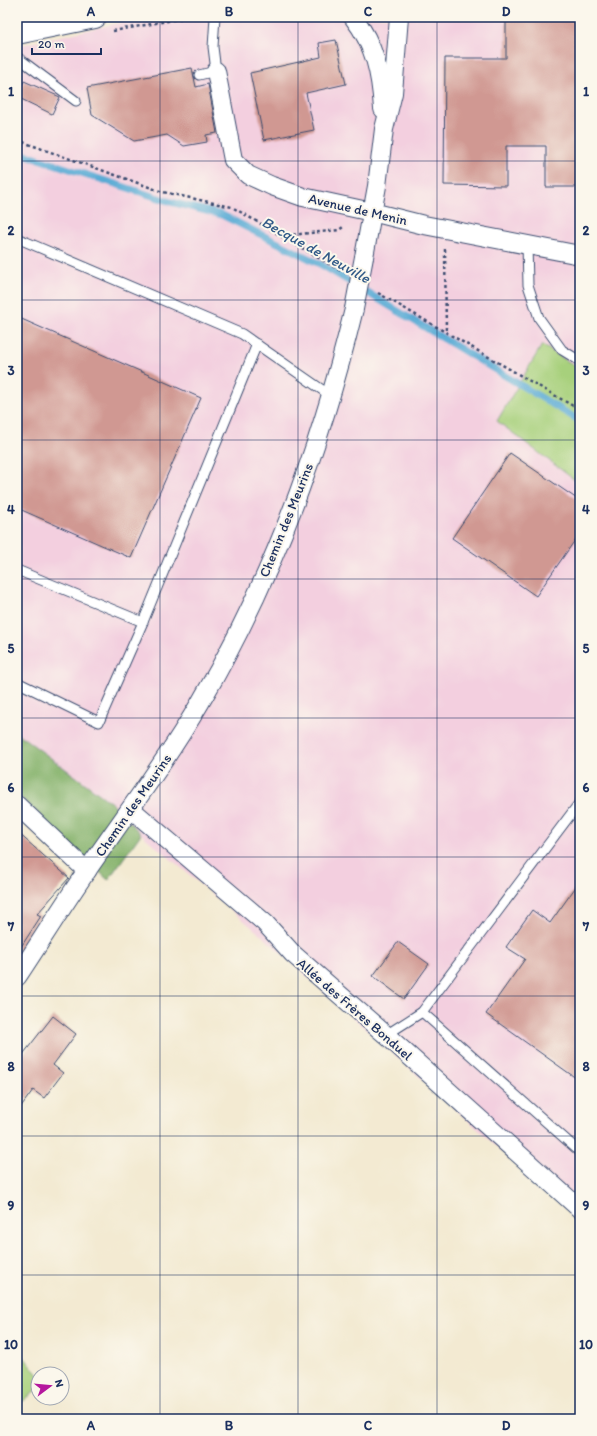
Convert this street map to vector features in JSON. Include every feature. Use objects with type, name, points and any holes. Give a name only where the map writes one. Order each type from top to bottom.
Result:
[{"type":"main road","points":[[17,33],[95,17]]},
{"type":"street","name":"Chemin des Meurins","points":[[17,977],[87,871],[158,769],[200,702],[244,621],[276,550],[322,426],[354,309],[381,164],[384,129],[382,91],[375,57],[366,36],[353,17]]},
{"type":"street","name":"Chemin des Meurins","points":[[384,129],[393,92],[399,17]]},
{"type":"street","name":"Avenue de Menin","points":[[208,73],[233,160],[248,175],[272,186],[303,197],[445,229],[580,255]]},
{"type":"street","name":"Chemin des Meurins","points":[[17,805],[87,871]]},
{"type":"street","name":"Allée des Frères Bonduel","points":[[131,809],[265,923],[293,954],[386,1035],[580,1209]]},
{"type":"lane","points":[[208,73],[213,47],[215,17]]},
{"type":"lane","points":[[17,57],[76,101]]},
{"type":"lane","points":[[17,238],[242,334],[331,396]]},
{"type":"lane","points":[[527,244],[528,285],[539,318],[562,350],[580,361]]},
{"type":"lane","points":[[17,682],[99,722],[143,622],[257,344]]},
{"type":"lane","points":[[17,570],[143,622]]},
{"type":"lane","points":[[386,1035],[422,1012],[580,802]]},
{"type":"lane","points":[[422,1012],[580,1152]]},
{"type":"path","points":[[17,140],[163,192],[232,207],[343,272]]},
{"type":"path","points":[[281,236],[339,230],[372,212]]},
{"type":"path","points":[[445,229],[446,332]]},
{"type":"path","points":[[377,292],[580,410]]},
{"type":"shaded area","points":[[145,17],[580,17],[580,1223],[568,1210],[261,935],[141,834],[113,804],[17,733],[17,46]]},
{"type":"green space","points":[[542,345],[580,369],[580,484],[497,421]]},
{"type":"green space","points":[[17,733],[113,804],[141,834],[108,880],[17,794]]},
{"type":"green space","points":[[17,1348],[31,1366],[30,1395],[17,1406]]},
{"type":"building","points":[[506,17],[580,17],[580,187],[546,187],[546,146],[506,146],[506,186],[444,185],[445,58],[506,58]]},
{"type":"building","points":[[336,40],[346,84],[306,93],[314,130],[264,140],[250,73],[321,57],[319,43]]},
{"type":"building","points":[[192,68],[196,87],[208,84],[217,133],[206,135],[207,142],[184,146],[167,135],[134,141],[92,115],[87,88]]},
{"type":"building","points":[[24,81],[60,97],[52,114],[17,97]]},
{"type":"building","points":[[17,317],[201,398],[131,558],[17,508]]},
{"type":"building","points":[[510,453],[580,501],[580,533],[536,596],[452,538]]},
{"type":"building","points":[[17,832],[69,878],[37,914],[41,916],[17,953]]},
{"type":"building","points":[[580,881],[580,1081],[486,1014],[525,959],[506,947],[532,910],[550,923]]},
{"type":"building","points":[[398,942],[429,964],[404,999],[373,976]]},
{"type":"building","points":[[53,1016],[76,1034],[53,1065],[63,1073],[44,1098],[33,1090],[17,1112],[17,1062]]},
{"type":"waterway","name":"Becque de Neuville","points":[[17,152],[171,202],[222,215],[320,264],[580,421]]}]
